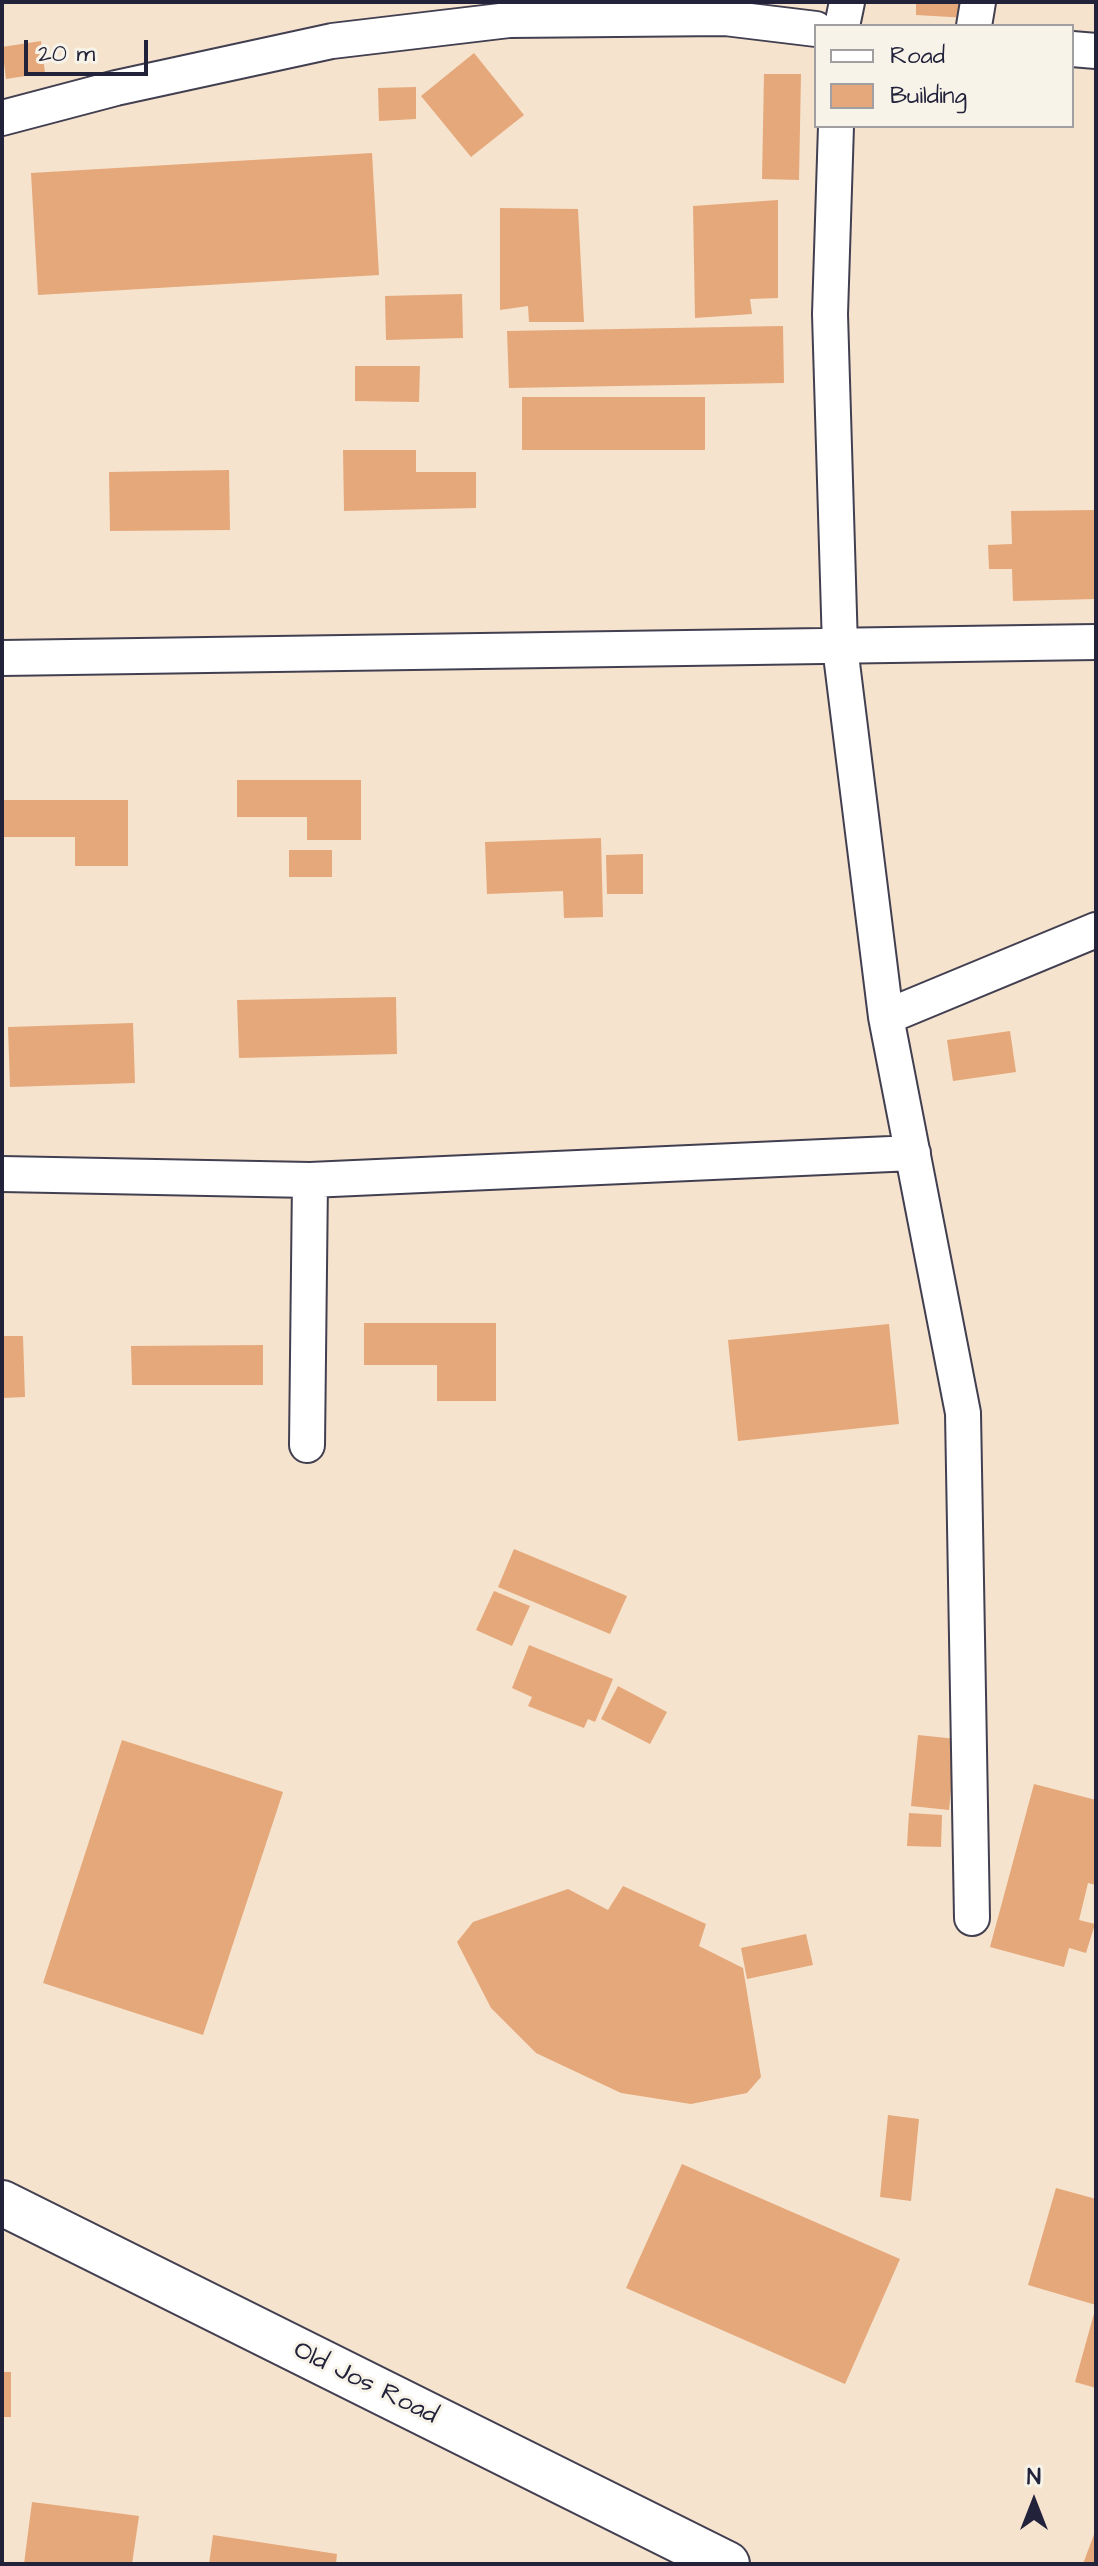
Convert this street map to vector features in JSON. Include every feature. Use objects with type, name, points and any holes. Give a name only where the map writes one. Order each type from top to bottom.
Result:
[{"type":"main road","name":"Old Jos Road","points":[[2,2203],[727,2564]]},
{"type":"street","points":[[842,24],[847,2]]},
{"type":"street","points":[[974,24],[978,2]]},
{"type":"street","points":[[2,118],[116,88],[332,41],[509,20],[725,18],[814,29]]},
{"type":"street","points":[[1074,49],[1096,51]]},
{"type":"street","points":[[836,128],[830,314],[840,647],[886,1017],[963,1413],[972,1918]]},
{"type":"street","points":[[2,658],[1096,642]]},
{"type":"street","points":[[886,1017],[1096,930]]},
{"type":"street","points":[[2,1174],[310,1180],[913,1153]]},
{"type":"street","points":[[307,1445],[310,1180]]},
{"type":"building","points":[[916,2],[968,2],[968,18],[916,15]]},
{"type":"building","points":[[41,41],[45,73],[6,79],[2,47]]},
{"type":"building","points":[[474,53],[524,115],[471,157],[421,96]]},
{"type":"building","points":[[764,74],[801,74],[799,180],[762,179]]},
{"type":"building","points":[[416,87],[416,119],[379,121],[378,88]]},
{"type":"building","points":[[372,153],[379,275],[38,295],[31,173]]},
{"type":"building","points":[[778,200],[778,298],[750,299],[752,314],[695,318],[693,206]]},
{"type":"building","points":[[500,208],[578,209],[584,322],[529,322],[528,306],[500,310]]},
{"type":"building","points":[[462,294],[463,338],[386,340],[385,296]]},
{"type":"building","points":[[783,326],[784,383],[509,388],[507,331]]},
{"type":"building","points":[[355,366],[420,366],[419,402],[355,401]]},
{"type":"building","points":[[522,397],[705,397],[705,450],[522,450]]},
{"type":"building","points":[[343,450],[416,450],[416,472],[476,472],[476,508],[344,511]]},
{"type":"building","points":[[229,470],[230,530],[110,531],[109,472]]},
{"type":"building","points":[[1096,510],[1096,599],[1013,601],[1012,569],[989,569],[988,545],[1012,544],[1011,511]]},
{"type":"building","points":[[237,780],[361,780],[361,840],[307,840],[307,817],[237,817]]},
{"type":"building","points":[[2,800],[128,800],[128,866],[75,866],[75,837],[2,837]]},
{"type":"building","points":[[601,838],[603,917],[564,918],[563,891],[487,894],[485,842]]},
{"type":"building","points":[[289,850],[332,850],[332,877],[289,877]]},
{"type":"building","points":[[643,854],[643,894],[607,894],[606,855]]},
{"type":"building","points":[[396,997],[397,1054],[239,1058],[237,1000]]},
{"type":"building","points":[[133,1023],[135,1083],[10,1087],[8,1027]]},
{"type":"building","points":[[1010,1031],[1016,1072],[953,1081],[947,1040]]},
{"type":"building","points":[[364,1323],[496,1323],[496,1401],[437,1401],[437,1365],[364,1365]]},
{"type":"building","points":[[889,1324],[899,1424],[738,1441],[728,1340]]},
{"type":"building","points":[[2,1336],[23,1336],[25,1397],[2,1398]]},
{"type":"building","points":[[263,1345],[263,1385],[132,1385],[131,1346]]},
{"type":"building","points":[[514,1549],[627,1596],[610,1634],[498,1587]]},
{"type":"building","points":[[494,1591],[530,1606],[512,1646],[476,1630]]},
{"type":"building","points":[[529,1645],[613,1679],[595,1722],[588,1719],[584,1728],[528,1706],[532,1697],[512,1688]]},
{"type":"building","points":[[618,1686],[667,1712],[650,1744],[601,1719]]},
{"type":"building","points":[[918,1735],[956,1739],[949,1810],[911,1806]]},
{"type":"building","points":[[122,1740],[283,1792],[203,2035],[43,1983]]},
{"type":"building","points":[[1034,1784],[1096,1800],[1096,1885],[1088,1883],[1079,1920],[1095,1924],[1086,1953],[1069,1948],[1064,1967],[990,1947]]},
{"type":"building","points":[[909,1813],[942,1815],[941,1847],[907,1846]]},
{"type":"building","points":[[623,1886],[706,1924],[699,1946],[743,1968],[761,2077],[747,2093],[691,2104],[621,2093],[536,2053],[491,2008],[457,1942],[473,1922],[568,1889],[608,1910]]},
{"type":"building","points":[[806,1934],[813,1965],[747,1979],[741,1948]]},
{"type":"building","points":[[888,2115],[919,2119],[911,2201],[880,2197]]},
{"type":"building","points":[[682,2164],[900,2259],[845,2384],[626,2288]]},
{"type":"building","points":[[1056,2188],[1096,2199],[1096,2305],[1028,2285]]},
{"type":"building","points":[[1096,2310],[1096,2388],[1075,2382]]},
{"type":"building","points":[[2,2372],[11,2372],[11,2417],[2,2417]]},
{"type":"building","points":[[32,2502],[139,2516],[132,2564],[24,2564]]},
{"type":"building","points":[[1096,2529],[1096,2564],[1083,2564]]},
{"type":"building","points":[[213,2535],[337,2554],[336,2564],[209,2564]]}]
